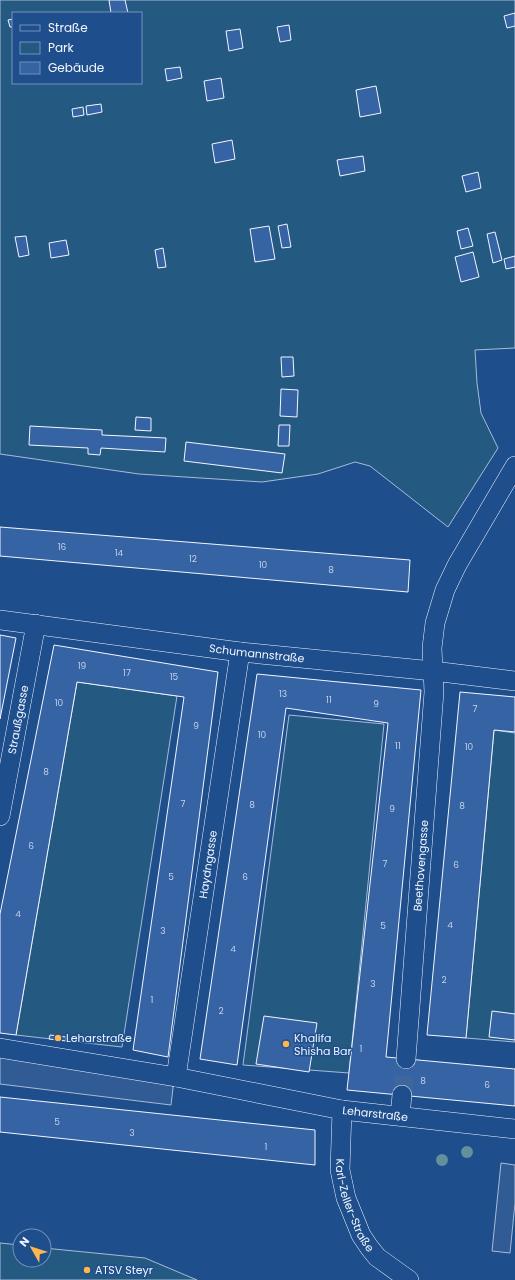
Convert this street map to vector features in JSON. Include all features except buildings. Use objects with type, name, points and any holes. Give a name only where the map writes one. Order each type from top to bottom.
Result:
[{"type":"street","name":"Beethovengasse","points":[[406,1059],[434,692],[432,648],[435,623],[445,590],[457,565],[515,466]]},
{"type":"street","name":"Schumannstraße","points":[[0,620],[240,652],[433,671],[515,681]]},
{"type":"street","name":"Straußgasse","points":[[0,816],[36,624]]},
{"type":"street","name":"Haydngasse","points":[[176,1077],[240,652]]},
{"type":"street","name":"Leharstraße","points":[[0,1048],[176,1077],[342,1110],[515,1129]]},
{"type":"street","points":[[400,1116],[402,1095]]},
{"type":"street","name":"Karl-Zeller-Straße","points":[[342,1110],[340,1170],[346,1198],[361,1235],[369,1247],[377,1256],[409,1280]]},
{"type":"green space","points":[[0,0],[515,0],[515,348],[475,350],[481,413],[498,448],[448,527],[370,466],[355,462],[318,474],[262,482],[139,474],[0,454]]},
{"type":"green space","points":[[77,682],[177,696],[122,1047],[16,1035]]},
{"type":"green space","points":[[289,715],[384,724],[349,1073],[243,1065]]},
{"type":"green space","points":[[494,730],[515,733],[515,1042],[466,1038]]},
{"type":"green space","name":"ATSV Steyr","points":[[0,1243],[12,1244],[12,1268],[52,1268],[52,1249],[145,1258],[197,1280],[0,1280]]},
{"type":"shaded area","points":[[0,1057],[174,1080],[171,1105],[0,1084]]},
{"type":"shaded area","points":[[501,1163],[515,1165],[515,1203],[510,1253],[492,1251]]},
{"type":"tunnel","points":[[402,1095],[406,1059]]},
{"type":"place","name":"Leharstraße","points":[[58,1038]]},
{"type":"place","name":"Khalifa Shisha Bar","points":[[286,1044]]},
{"type":"place","name":"ATSV Steyr","points":[[87,1270]]}]
